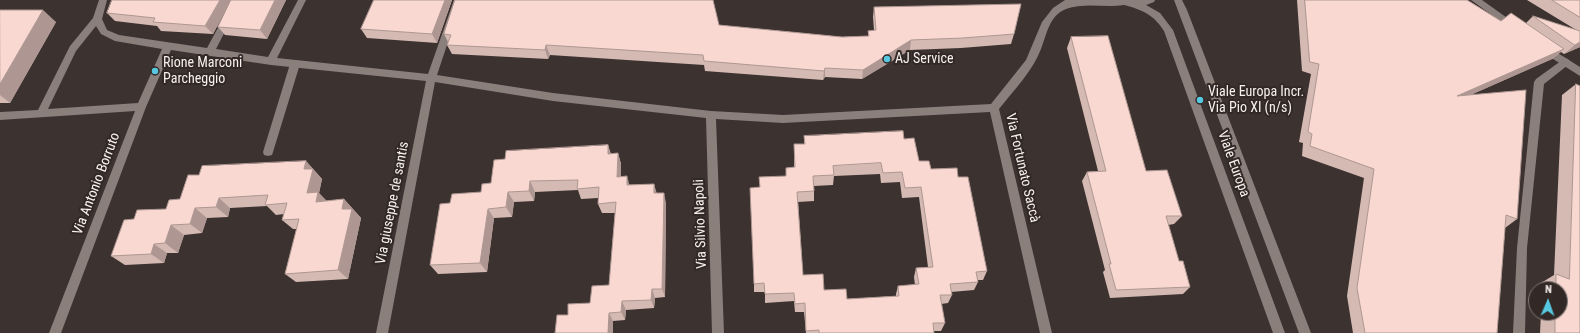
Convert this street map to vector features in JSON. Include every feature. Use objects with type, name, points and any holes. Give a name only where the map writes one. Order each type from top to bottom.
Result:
[{"type":"street","points":[[41,113],[73,49],[97,19],[104,0]]},
{"type":"street","points":[[210,51],[237,0]]},
{"type":"street","points":[[271,61],[302,0]]},
{"type":"street","name":"Via giuseppe de santis","points":[[382,333],[431,78],[458,0]]},
{"type":"street","points":[[1067,3],[1091,1],[1138,3],[1151,0]]},
{"type":"street","name":"Viale Europa","points":[[1178,0],[1186,17],[1305,333]]},
{"type":"street","points":[[1475,0],[1520,31]]},
{"type":"street","name":"Viale Europa","points":[[1124,2],[1147,8],[1152,11],[1157,15],[1168,30],[1279,333]]},
{"type":"street","name":"Via Fortunato Saccà","points":[[1046,333],[994,108],[1033,58],[1048,17],[1067,3]]},
{"type":"street","points":[[97,19],[104,32],[118,38],[168,46],[295,64],[431,78],[553,97],[711,115],[783,119],[994,108]]},
{"type":"street","points":[[1539,44],[1580,72]]},
{"type":"street","name":"Via Antonio Borruto","points":[[55,333],[141,107],[168,46]]},
{"type":"street","points":[[1519,333],[1522,248],[1539,82],[1565,62]]},
{"type":"street","points":[[268,152],[295,64]]},
{"type":"street","points":[[0,116],[141,107]]},
{"type":"street","name":"Via Silvio Napoli","points":[[711,115],[718,333]]},
{"type":"building","points":[[112,0],[220,0],[205,26],[153,22],[155,18],[107,13]]},
{"type":"building","points":[[231,0],[275,0],[260,30],[218,27]]},
{"type":"building","points":[[374,0],[445,0],[432,34],[361,29]]},
{"type":"building","points":[[455,0],[713,0],[719,25],[842,37],[869,36],[868,31],[876,30],[874,7],[1021,4],[1014,34],[911,40],[863,70],[825,68],[824,71],[704,61],[703,55],[546,45],[545,50],[447,45],[451,35],[444,34]]},
{"type":"building","points":[[1305,0],[1467,0],[1501,21],[1511,13],[1564,49],[1457,96],[1526,90],[1517,219],[1506,215],[1497,333],[1365,333],[1357,288],[1374,169],[1310,146],[1312,134],[1308,132],[1319,64],[1310,62]]},
{"type":"building","points":[[1552,0],[1580,0],[1580,17]]},
{"type":"building","points":[[0,10],[43,10],[0,84]]},
{"type":"building","points":[[1533,16],[1580,31],[1580,42],[1575,45]]},
{"type":"building","points":[[1108,36],[1146,171],[1167,170],[1182,216],[1166,216],[1179,261],[1183,261],[1190,287],[1116,290],[1109,264],[1111,264],[1087,172],[1106,171],[1071,37]]},
{"type":"building","points":[[1576,84],[1580,86],[1580,333],[1555,333],[1555,321],[1568,321],[1568,281],[1556,281],[1556,274],[1569,279]]},
{"type":"building","points":[[903,131],[904,139],[914,138],[919,161],[929,161],[931,169],[957,168],[958,177],[968,177],[987,271],[976,272],[978,282],[950,284],[952,295],[940,295],[945,323],[933,323],[934,333],[819,333],[819,330],[806,331],[805,303],[795,304],[794,293],[765,294],[764,283],[754,284],[750,188],[760,187],[759,177],[786,176],[786,168],[795,167],[794,144],[805,144],[804,136]],"holes":[[[881,163],[883,173],[902,172],[905,188],[921,187],[933,267],[916,268],[919,284],[898,286],[899,296],[847,299],[846,289],[824,290],[823,274],[803,275],[797,192],[814,191],[813,176],[834,175],[833,166]]]},
{"type":"building","points":[[608,145],[608,154],[618,153],[617,177],[627,176],[627,185],[654,184],[654,193],[664,193],[662,289],[652,289],[651,300],[622,301],[621,312],[609,313],[608,333],[555,333],[557,315],[568,315],[568,304],[590,303],[592,286],[609,285],[616,202],[598,204],[599,187],[577,189],[578,180],[530,181],[529,191],[508,192],[506,207],[488,209],[480,263],[430,265],[440,204],[450,203],[452,194],[481,192],[482,184],[491,183],[494,160],[505,159],[506,151]]},
{"type":"building","points":[[306,161],[304,169],[313,169],[307,193],[318,192],[316,202],[344,199],[342,209],[352,209],[338,270],[285,274],[299,219],[282,220],[287,203],[265,205],[268,195],[219,198],[216,207],[195,208],[190,224],[171,225],[165,243],[154,244],[151,254],[111,256],[124,220],[134,219],[137,210],[166,209],[169,200],[180,199],[188,175],[199,175],[202,166]]},
{"type":"place","name":"AJ Service","points":[[887,59]]},
{"type":"place","name":"Rione Marconi Parcheggio","points":[[155,71]]},
{"type":"place","name":"Viale Europa Incr. Via Pio XI (n/s)","points":[[1200,100]]}]
